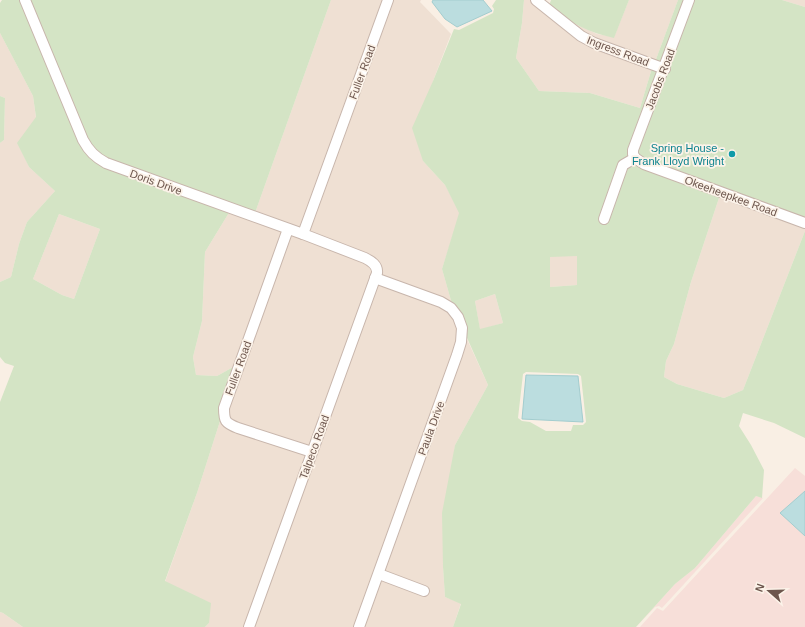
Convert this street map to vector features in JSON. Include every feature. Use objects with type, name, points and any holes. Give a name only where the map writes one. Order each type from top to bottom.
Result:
[{"type":"street","name":"Doris Drive","points":[[25,0],[84,140],[93,154],[106,163],[288,228],[365,258],[372,262],[377,268]]},
{"type":"street","name":"Fuller Road","points":[[303,234],[388,0]]},
{"type":"street","name":"Ingress Road","points":[[536,0],[581,36],[612,50],[665,69]]},
{"type":"street","name":"Jacobs Road","points":[[635,158],[633,154],[634,150],[665,69],[689,0]]},
{"type":"street","points":[[604,219],[623,165],[635,158]]},
{"type":"street","name":"Okeeheepkee Road","points":[[635,158],[644,164],[805,223]]},
{"type":"street","name":"Fuller Road","points":[[288,228],[224,408],[224,417],[228,424],[238,428],[312,452]]},
{"type":"street","name":"Talpeco Road","points":[[249,627],[377,273],[377,268]]},
{"type":"street","name":"Paula Drive","points":[[360,627],[457,355],[462,334],[462,328],[458,317],[447,305],[375,278]]},
{"type":"street","points":[[379,574],[424,591]]},
{"type":"shaded area","points":[[331,0],[384,0],[300,230],[255,213]]},
{"type":"shaded area","points":[[392,0],[421,0],[420,2],[451,34],[433,81],[423,161],[445,185],[460,213],[442,269],[452,304],[379,277],[381,269],[307,232]]},
{"type":"shaded area","points":[[524,0],[531,0],[566,29],[652,68],[640,108],[590,93],[539,91],[516,58]]},
{"type":"shaded area","points":[[629,0],[678,0],[655,62],[595,40],[563,18],[597,34],[614,37]]},
{"type":"shaded area","points":[[782,0],[805,0],[805,7]]},
{"type":"shaded area","points":[[0,33],[33,96],[36,118],[18,143],[29,167],[55,191],[27,222],[19,244],[11,277],[0,282],[0,143],[4,140],[5,98],[0,96]]},
{"type":"shaded area","points":[[720,195],[805,226],[805,231],[743,390],[724,398],[677,384],[664,377],[666,361],[674,344],[691,282]]},
{"type":"shaded area","points":[[230,211],[283,230],[235,366],[217,376],[196,375],[193,357],[202,321],[205,252]]},
{"type":"shaded area","points":[[59,214],[100,229],[74,299],[62,295],[33,279]]},
{"type":"shaded area","points":[[290,233],[364,261],[373,269],[309,448],[230,421],[228,409]]},
{"type":"shaded area","points":[[550,256],[577,256],[577,285],[550,287]]},
{"type":"shaded area","points":[[377,283],[445,308],[458,325],[458,341],[356,627],[253,627]]},
{"type":"shaded area","points":[[495,294],[503,323],[480,330],[475,301]]},
{"type":"shaded area","points":[[466,337],[488,385],[455,445],[443,567],[445,597],[461,603],[453,627],[363,627]]},
{"type":"shaded area","points":[[221,418],[307,454],[245,627],[205,627],[209,623],[165,582],[197,493]]},
{"type":"shaded area","points":[[795,468],[805,476],[805,627],[640,627],[657,608],[663,611]]},
{"type":"shaded area","points":[[756,496],[763,498],[662,608],[659,606],[655,607],[636,627],[675,584],[695,568]]},
{"type":"shaded area","points":[[0,612],[3,613],[23,627],[0,627]]},
{"type":"green space","points":[[2,0],[21,0],[87,155],[230,211],[205,252],[202,321],[193,357],[196,375],[217,376],[235,366],[221,418],[197,493],[165,581],[211,603],[209,623],[205,627],[23,627],[0,612],[0,402],[14,366],[5,363],[0,357],[0,282],[11,277],[19,244],[27,222],[55,191],[29,167],[17,143],[36,117],[33,96],[0,33],[0,3]],"holes":[[[59,214],[100,229],[74,299],[62,295],[33,279]]]},
{"type":"green space","points":[[29,0],[331,0],[255,213],[101,157],[87,139]]},
{"type":"green space","points":[[496,0],[524,0],[516,58],[539,91],[590,93],[640,108],[652,68],[659,73],[631,157],[620,164],[599,221],[606,223],[626,167],[635,162],[720,195],[691,282],[674,344],[666,361],[664,377],[677,384],[724,398],[743,390],[805,231],[805,438],[774,423],[743,413],[739,426],[764,470],[762,498],[756,496],[695,568],[675,584],[636,627],[453,627],[461,604],[445,597],[442,513],[455,445],[488,385],[452,304],[442,269],[459,213],[445,185],[423,161],[412,128],[454,29],[459,30],[493,13],[494,9],[492,6]],"holes":[[[577,256],[577,285],[550,287],[550,257]],[[495,294],[503,323],[480,329],[475,301]],[[526,372],[578,374],[581,376],[586,422],[583,425],[573,425],[571,431],[546,431],[530,422],[522,421],[518,418],[523,374]]]},
{"type":"green space","points":[[551,0],[629,0],[614,38],[588,30],[572,22],[549,6]]},
{"type":"green space","points":[[678,0],[686,0],[662,64],[655,62]]},
{"type":"green space","points":[[693,0],[782,0],[805,7],[805,219],[641,159],[637,151]]},
{"type":"green space","points":[[0,96],[5,98],[4,140],[0,143]]},
{"type":"water","points":[[433,0],[483,0],[492,11],[457,27],[445,19],[432,2]]},
{"type":"water","points":[[526,375],[578,376],[583,422],[522,419]]},
{"type":"water","points":[[805,491],[805,536],[780,513]]},
{"type":"place","name":"Spring House - Frank Lloyd Wright","points":[[732,154]]}]
